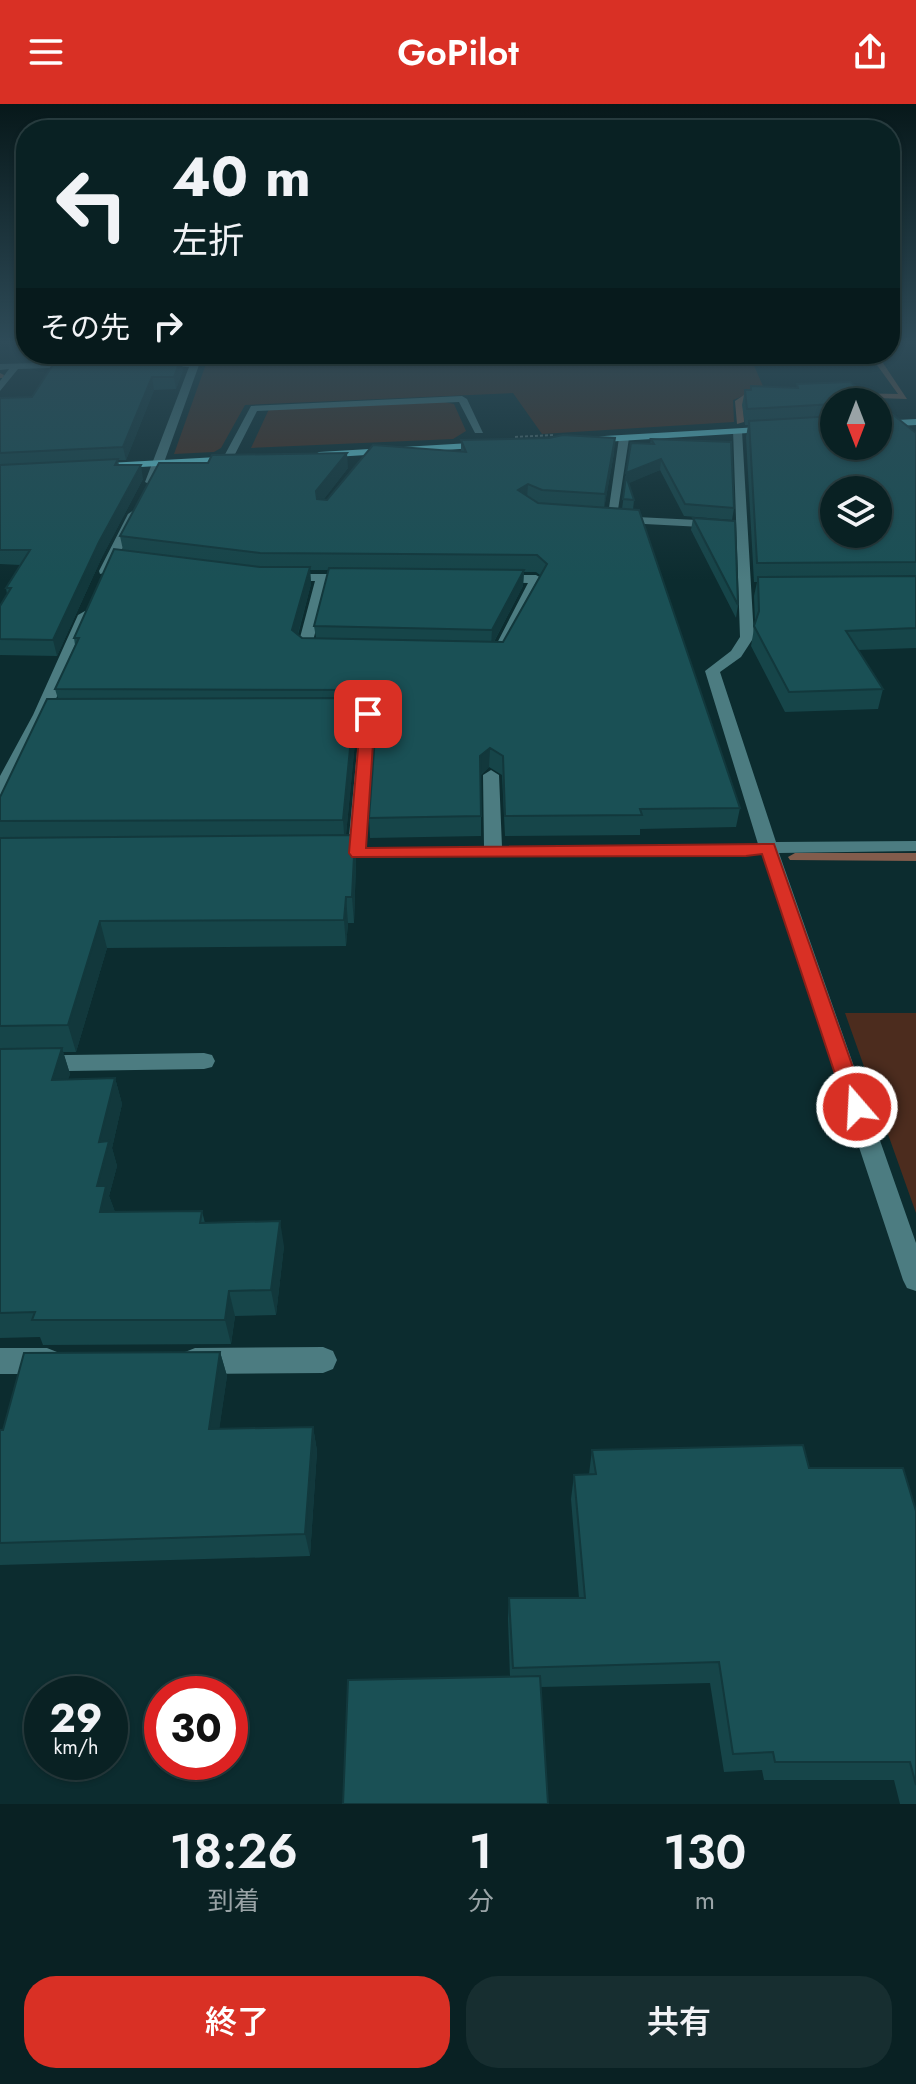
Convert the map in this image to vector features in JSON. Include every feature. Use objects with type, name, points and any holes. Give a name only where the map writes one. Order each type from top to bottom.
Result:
[{"type":"main road","points":[[892,423],[916,422]]},
{"type":"main road","points":[[577,440],[793,428]]},
{"type":"main road","points":[[306,455],[499,441]]},
{"type":"main road","points":[[102,467],[243,459]]},
{"type":"street","points":[[98,586],[160,463],[174,421]]},
{"type":"street","points":[[227,460],[247,421]]},
{"type":"street","points":[[474,421],[479,431]]},
{"type":"street","points":[[737,431],[741,527],[753,589],[745,645],[712,671],[768,848],[916,1280]]},
{"type":"street","points":[[611,519],[624,438]]},
{"type":"street","points":[[355,470],[369,452]]},
{"type":"street","points":[[596,518],[741,527]]},
{"type":"street","points":[[111,558],[126,560]]},
{"type":"street","points":[[262,577],[369,578]]},
{"type":"street","points":[[323,577],[304,649],[334,650]]},
{"type":"street","points":[[475,579],[536,579],[498,654],[483,654]]},
{"type":"street","points":[[0,791],[48,715],[92,600]]},
{"type":"street","points":[[321,714],[368,714],[357,853]]},
{"type":"street","points":[[491,775],[493,851]]},
{"type":"street","points":[[311,853],[746,851],[916,846]]},
{"type":"street","points":[[0,1064],[204,1061]]},
{"type":"street","points":[[169,1361],[323,1360]]},
{"type":"street","points":[[0,1361],[77,1361]]},
{"type":"path","points":[[499,441],[564,434]]},
{"type":"shaded area","points":[[186,421],[236,421],[221,448],[214,452],[174,454]]},
{"type":"shaded area","points":[[263,421],[462,421],[466,431],[453,439],[251,448]]},
{"type":"shaded area","points":[[533,421],[734,421],[734,422],[542,434]]},
{"type":"shaded area","points":[[845,1013],[916,1013],[916,1213]]},
{"type":"building","points":[[0,421],[134,421],[123,447],[0,453]]},
{"type":"building","points":[[749,421],[820,421],[820,460],[892,460],[892,421],[901,421],[916,433],[916,562],[757,563]]},
{"type":"building","points":[[563,435],[615,438],[605,494],[542,490],[528,484],[518,490],[538,503],[639,510],[740,808],[640,809],[642,815],[505,816],[503,756],[490,748],[480,756],[481,816],[369,818],[378,696],[372,690],[55,689],[114,549],[260,567],[310,567],[292,630],[302,638],[503,642],[547,564],[537,555],[260,553],[120,536],[159,463],[208,463],[212,455],[347,453],[316,491],[317,499],[327,500],[373,445],[466,452],[461,440]]},
{"type":"building","points":[[651,439],[731,442],[734,508],[685,504],[661,459],[626,473],[631,443],[654,444]]},
{"type":"building","points":[[118,459],[115,465],[141,465],[99,542],[53,640],[0,639],[0,606],[11,588],[6,588],[30,550],[0,550],[0,465]]},
{"type":"building","points":[[626,476],[634,500],[623,499]]},
{"type":"building","points":[[693,518],[735,521],[738,605]]},
{"type":"building","points":[[329,568],[524,570],[492,630],[314,626]]},
{"type":"building","points":[[916,576],[916,628],[846,631],[883,689],[789,692],[754,626],[759,611],[758,577]]},
{"type":"building","points":[[355,698],[343,820],[0,821],[0,797],[47,699]]},
{"type":"building","points":[[355,835],[352,897],[346,897],[344,920],[100,921],[68,1025],[0,1026],[0,838]]},
{"type":"building","points":[[62,1048],[52,1080],[115,1078],[99,1142],[109,1141],[97,1186],[106,1186],[100,1212],[202,1211],[200,1223],[280,1221],[271,1290],[229,1291],[225,1320],[32,1320],[35,1312],[0,1313],[0,1049]]},
{"type":"building","points":[[220,1352],[209,1429],[313,1427],[305,1534],[0,1543],[0,1430],[3,1430],[24,1353]]},
{"type":"building","points":[[803,1445],[809,1468],[903,1468],[916,1511],[916,1785],[910,1762],[775,1762],[773,1752],[733,1754],[719,1662],[513,1668],[509,1598],[585,1598],[574,1475],[596,1474],[592,1450]]},
{"type":"building","points":[[540,1676],[548,1804],[343,1804],[348,1680]]},
{"type":"waterway","points":[[795,857],[916,857]]},
{"type":"route","points":[[368,714],[357,853],[746,851],[768,848],[857,1107]]}]
